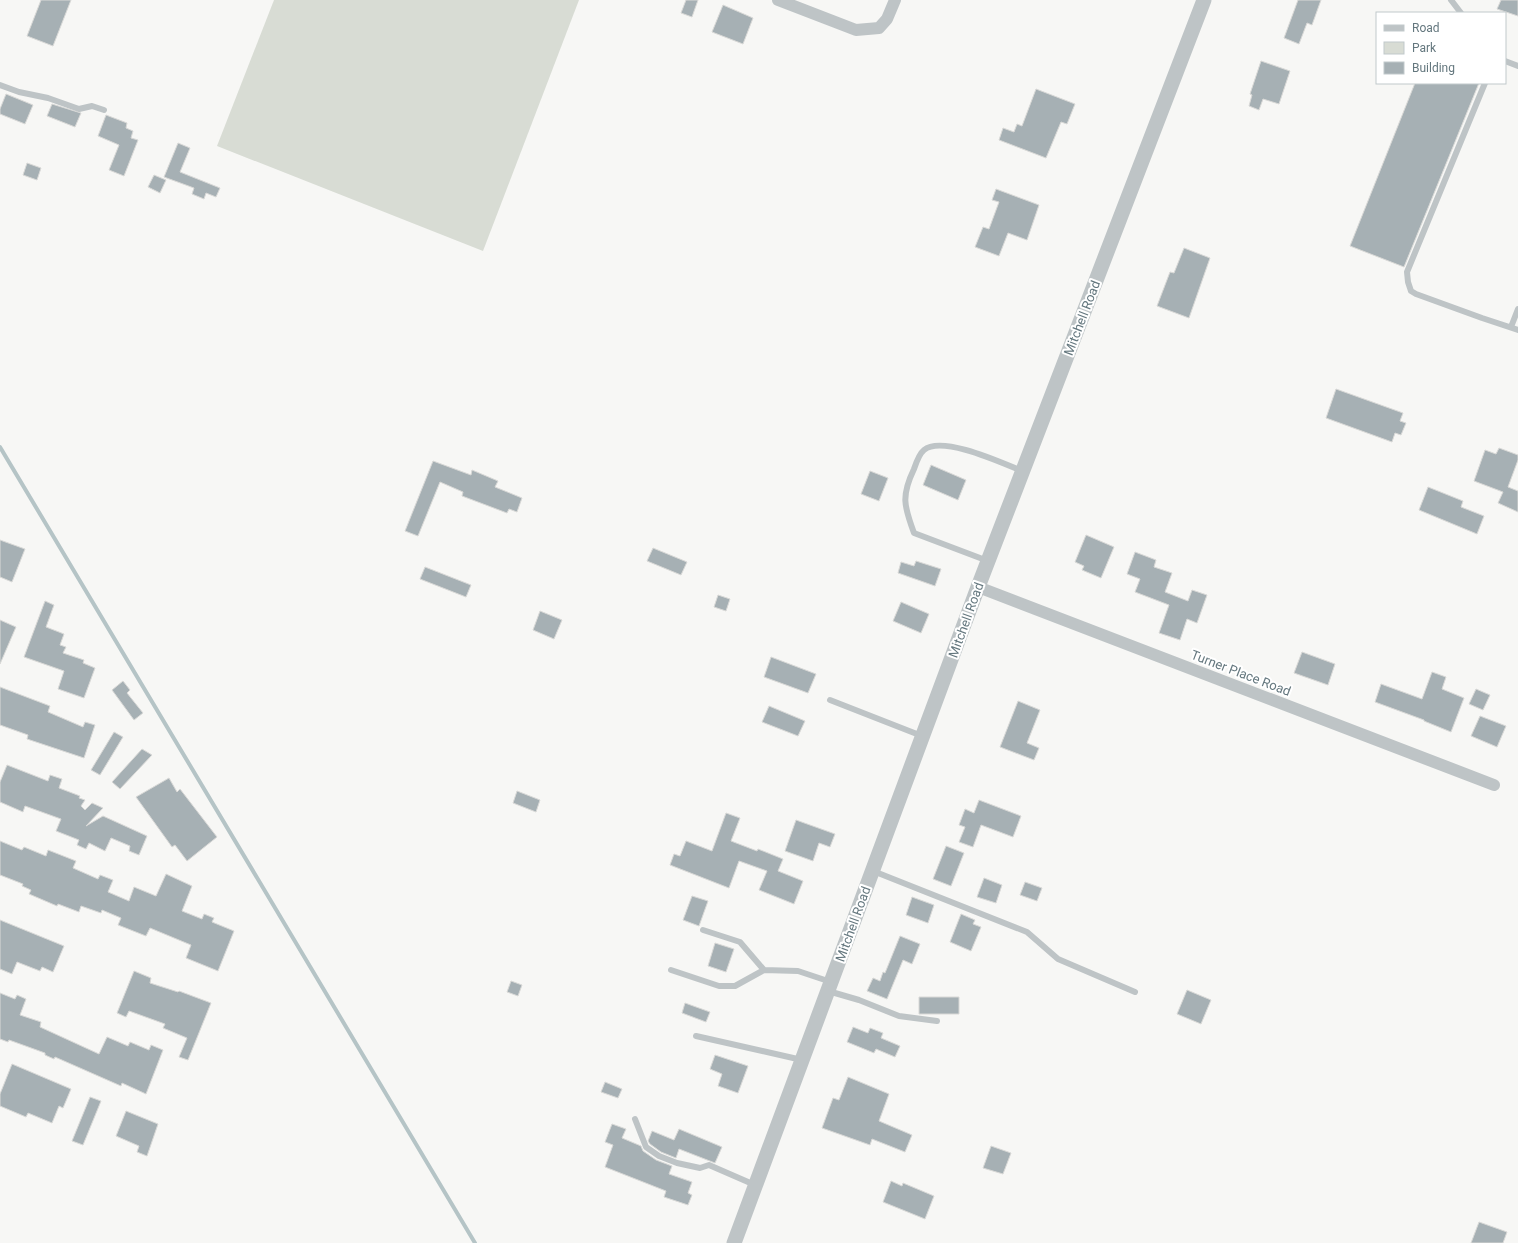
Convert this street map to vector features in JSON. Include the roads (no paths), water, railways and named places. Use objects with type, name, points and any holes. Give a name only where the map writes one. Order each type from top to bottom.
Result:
[{"type":"street","points":[[778,0],[856,30],[879,28],[887,19],[895,0]]},
{"type":"street","name":"Mitchell Road","points":[[734,1243],[978,587],[1204,0]]},
{"type":"street","name":"Turner Place Road","points":[[978,587],[1494,785]]},
{"type":"lane","points":[[1451,0],[1460,12]]},
{"type":"lane","points":[[1506,61],[1518,66]]},
{"type":"lane","points":[[1485,84],[1407,272],[1408,282],[1411,291],[1416,294],[1518,330]]},
{"type":"lane","points":[[0,86],[19,92],[48,98],[79,109],[92,106],[104,110]]},
{"type":"lane","points":[[1511,327],[1518,309]]},
{"type":"lane","points":[[988,561],[914,533],[905,509],[904,497],[908,481],[924,450],[936,445],[960,448],[1022,471]]},
{"type":"lane","points":[[830,700],[922,736]]},
{"type":"lane","points":[[872,871],[1027,932],[1058,959],[1136,992]]},
{"type":"lane","points":[[703,930],[740,942],[764,970]]},
{"type":"lane","points":[[671,970],[719,986],[735,986],[764,970],[798,971],[829,987],[899,1016],[937,1021]]},
{"type":"lane","points":[[696,1036],[802,1060]]},
{"type":"lane","points":[[635,1119],[646,1147],[659,1156],[676,1163],[700,1168],[709,1165],[755,1185]]},
{"type":"waterway","points":[[0,447],[475,1243]]}]
